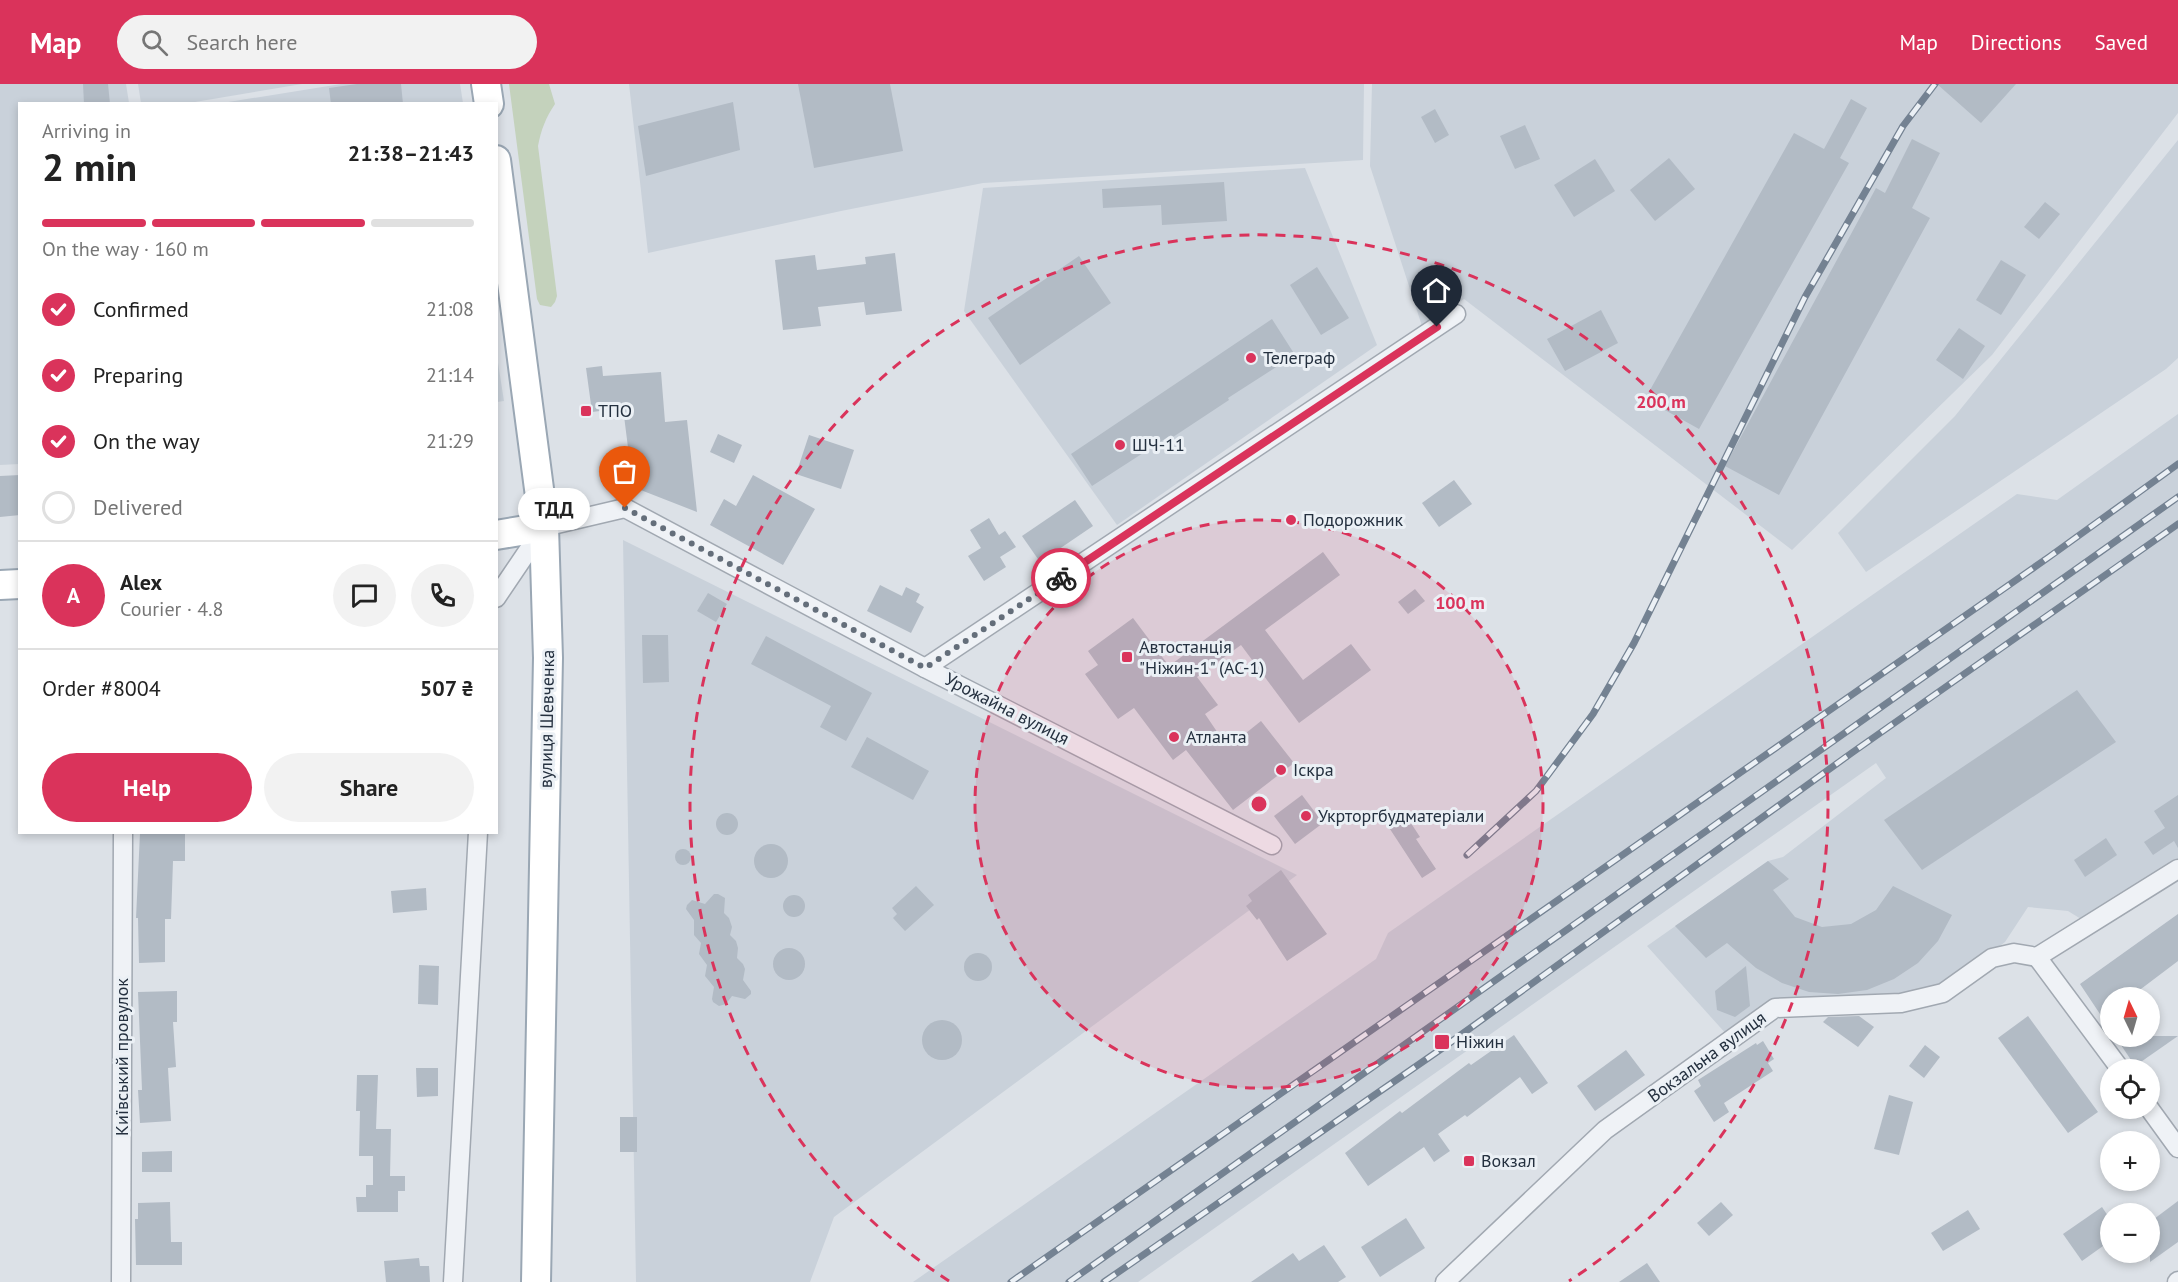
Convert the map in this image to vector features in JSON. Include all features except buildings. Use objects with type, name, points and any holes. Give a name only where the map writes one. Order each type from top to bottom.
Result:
[{"type":"main road","points":[[486,84],[489,102]]},
{"type":"main road","name":"вулиця Шевченка","points":[[498,175],[544,526],[548,658],[536,1282]]},
{"type":"main road","points":[[498,535],[544,526]]},
{"type":"main road","points":[[0,585],[18,584]]},
{"type":"street","points":[[925,668],[1456,314]]},
{"type":"street","name":"Урожайна вулиця","points":[[544,526],[625,508],[925,668],[1272,845]]},
{"type":"street","points":[[498,595],[544,526]]},
{"type":"street","name":"Київський провулок","points":[[121,1282],[123,834]]},
{"type":"street","points":[[453,1282],[478,834]]},
{"type":"street","points":[[2113,1059],[2037,957],[2178,869]]},
{"type":"street","name":"Вокзальна вулиця","points":[[1445,1282],[1605,1130],[1775,1008],[1901,1003],[1943,993],[1992,958],[2014,953],[2037,957]]},
{"type":"street","points":[[2157,1119],[2178,1148]]},
{"type":"shaded area","points":[[0,84],[126,84],[129,102],[18,102],[18,464],[0,465]]},
{"type":"shaded area","points":[[138,84],[302,84],[195,102],[141,102]]},
{"type":"shaded area","points":[[341,84],[460,84],[463,102],[228,102]]},
{"type":"shaded area","points":[[629,84],[1364,84],[1363,160],[983,183],[648,253]]},
{"type":"shaded area","points":[[1372,84],[2178,84],[2178,113],[1992,355],[1792,550],[1464,299],[1422,326],[1370,166]]},
{"type":"shaded area","points":[[2178,140],[2178,358],[2166,369],[1866,572],[1838,533],[1955,416]]},
{"type":"shaded area","points":[[1305,168],[1377,345],[1117,525],[964,311],[983,188]]},
{"type":"shaded area","points":[[498,363],[504,401],[498,402]]},
{"type":"shaded area","points":[[2178,414],[2178,859],[2081,919],[2068,911],[2028,907],[2005,942],[1970,969],[1933,989],[1884,997],[1796,999],[1728,1036],[1647,946],[1768,861],[1783,857],[1886,778],[1876,763],[1138,1282],[913,1282],[1376,959],[1388,933],[2017,494],[2057,500]]},
{"type":"shaded area","points":[[623,540],[1297,875],[834,1217],[810,1282],[636,1282]]},
{"type":"green space","points":[[509,84],[549,84],[555,104],[544,124],[538,146],[557,296],[551,307],[540,305],[537,299]]},
{"type":"railway","points":[[1467,855],[1536,791],[1593,714],[1634,643],[1805,297],[1903,126],[1935,84]]},
{"type":"railway","points":[[1011,1282],[2049,557],[2178,464]]},
{"type":"railway","points":[[1069,1282],[2178,497]]},
{"type":"railway","points":[[1104,1282],[1444,1047],[1853,752],[2178,524]]},
{"type":"way so far","points":[[625,508],[925,668],[1061,578]]},
{"type":"place","name":"Телеграф","points":[[1251,358]]},
{"type":"place","name":"ТПО","points":[[586,411]]},
{"type":"place","name":"ШЧ-11","points":[[1120,445]]},
{"type":"place","name":"ТДД","points":[[625,508]]},
{"type":"place","name":"Подорожник","points":[[1291,520]]},
{"type":"place","name":"Автостанція \"Ніжин-1\" (АС-1)","points":[[1127,657]]},
{"type":"place","name":"Атланта","points":[[1174,737]]},
{"type":"place","name":"Іскра","points":[[1281,770]]},
{"type":"place","name":"Укрторгбудматеріали","points":[[1306,816]]},
{"type":"place","name":"Ніжин","points":[[1442,1042]]},
{"type":"place","name":"Вокзал","points":[[1469,1161]]},
{"type":"route","points":[[1061,578],[1437,327]]}]
